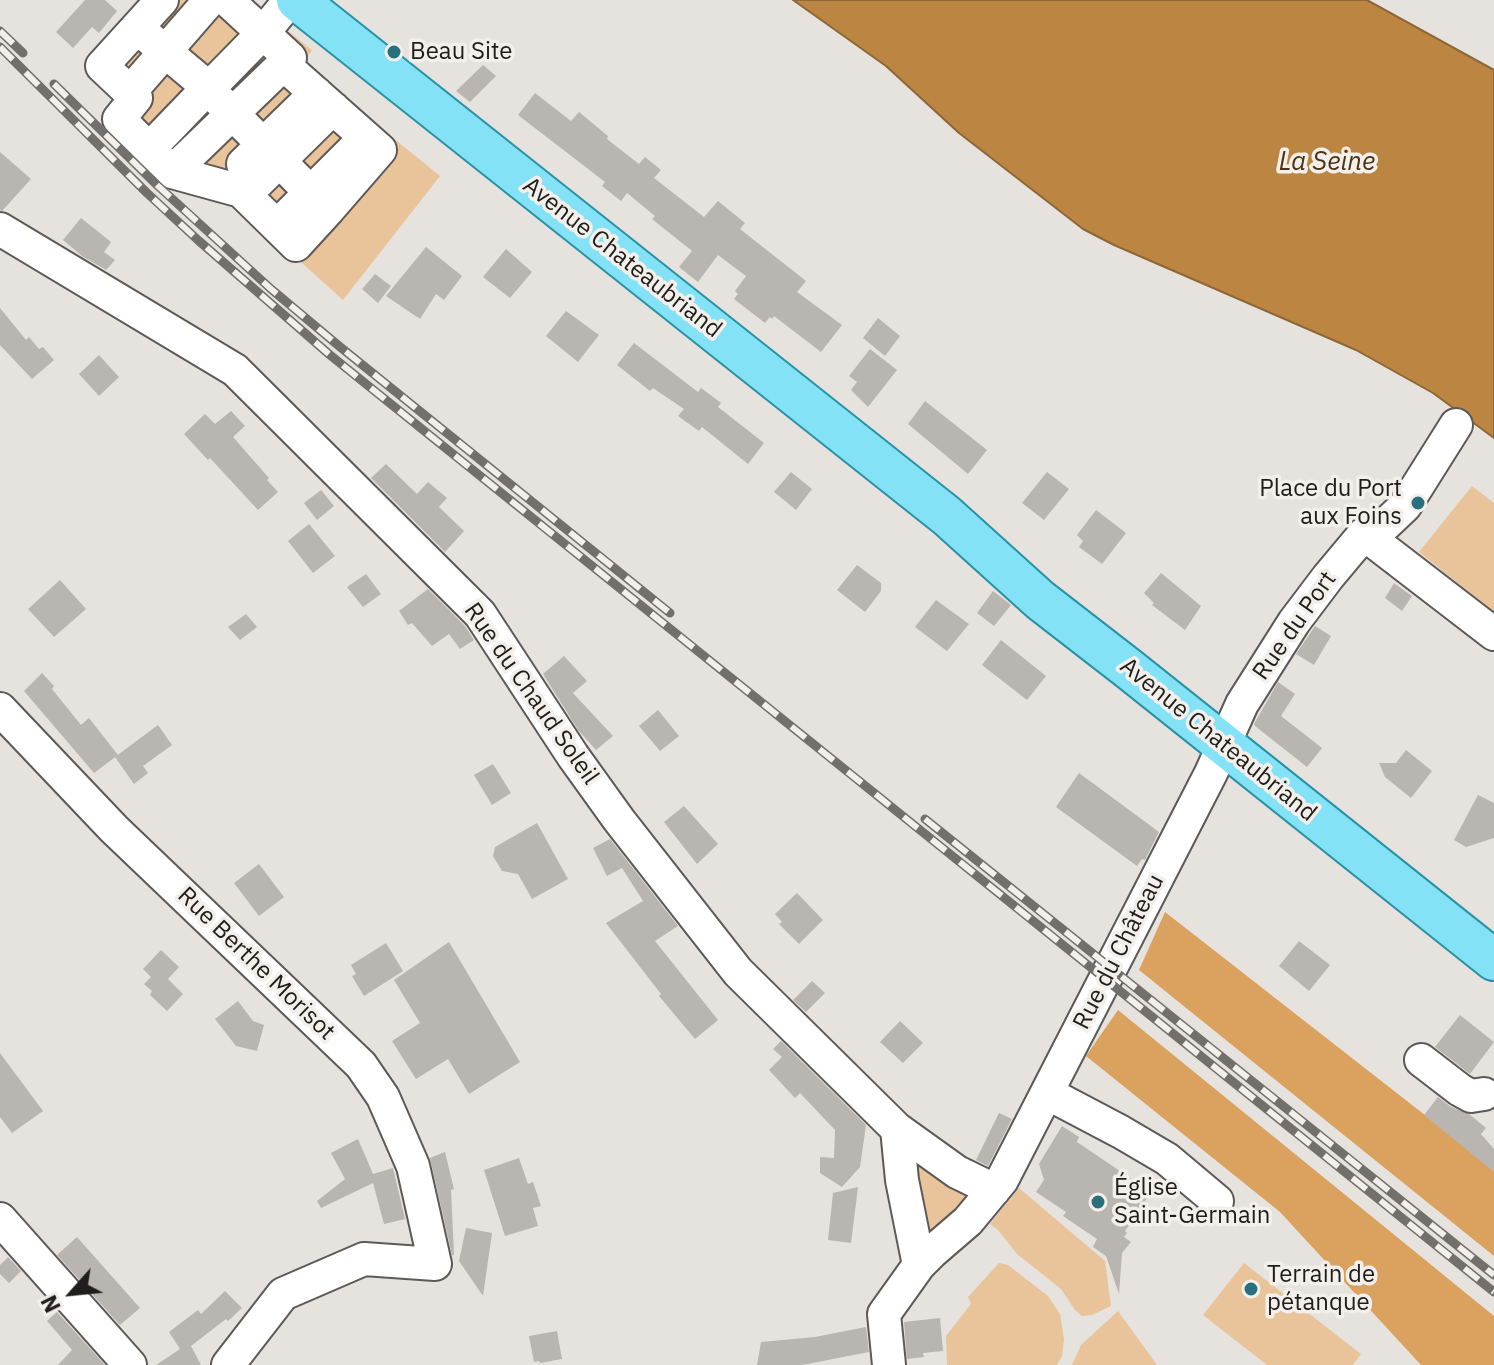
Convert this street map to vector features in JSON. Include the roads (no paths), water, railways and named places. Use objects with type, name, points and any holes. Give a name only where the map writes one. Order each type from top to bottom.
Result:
[{"type":"main road","name":"Avenue Chateaubriand","points":[[297,0],[947,516],[1052,585],[1494,960]]},
{"type":"main road","name":"Avenue Chateaubriand","points":[[1228,734],[1494,932]]},
{"type":"street","points":[[150,39],[162,0]]},
{"type":"street","points":[[150,39],[257,149],[296,245],[241,191],[184,175],[149,149],[119,119],[136,98],[122,85],[150,39],[181,0]]},
{"type":"street","points":[[150,39],[210,0]]},
{"type":"street","points":[[227,0],[290,58],[324,101]]},
{"type":"street","points":[[257,149],[263,33],[290,0]]},
{"type":"street","points":[[149,149],[257,149],[324,101]]},
{"type":"street","points":[[257,149],[324,101]]},
{"type":"street","points":[[184,175],[257,149],[324,101]]},
{"type":"street","name":"Rue du Chaud Soleil","points":[[0,229],[235,370],[480,614],[619,820],[738,972],[897,1129],[957,1172],[998,1185]]},
{"type":"street","name":"Rue du Port","points":[[1228,734],[1242,704],[1294,622],[1364,534],[1386,524],[1405,506],[1456,425]]},
{"type":"street","points":[[1364,534],[1494,634]]},
{"type":"street","name":"Rue Berthe Morisot","points":[[0,709],[114,829],[361,1065],[383,1097],[413,1166],[435,1264],[364,1259],[283,1294],[228,1365]]},
{"type":"street","name":"Rue du Château","points":[[889,1365],[884,1314],[919,1265],[968,1221],[998,1185],[1211,773],[1228,734]]},
{"type":"street","points":[[1421,1060],[1471,1096],[1491,1098]]},
{"type":"street","points":[[1047,1093],[1167,1159],[1217,1201]]},
{"type":"street","points":[[897,1129],[902,1180],[919,1265]]},
{"type":"street","points":[[0,1219],[130,1365]]},
{"type":"water","name":"La Seine","points":[[793,0],[1367,0],[1494,70],[1494,438],[1433,393],[1356,350],[1083,229],[959,133],[886,66]]},
{"type":"railway","points":[[0,31],[23,53]]},
{"type":"railway","points":[[0,47],[147,193],[330,355],[1494,1292]]},
{"type":"railway","points":[[54,84],[157,185],[271,289],[670,613]]},
{"type":"railway","points":[[925,819],[1494,1275]]},
{"type":"place","name":"Beau Site","points":[[394,52]]},
{"type":"place","name":"Place du Port aux Foins","points":[[1418,503]]},
{"type":"place","name":"Église Saint-Germain","points":[[1098,1202]]},
{"type":"place","name":"Terrain de pétanque","points":[[1251,1289]]}]
